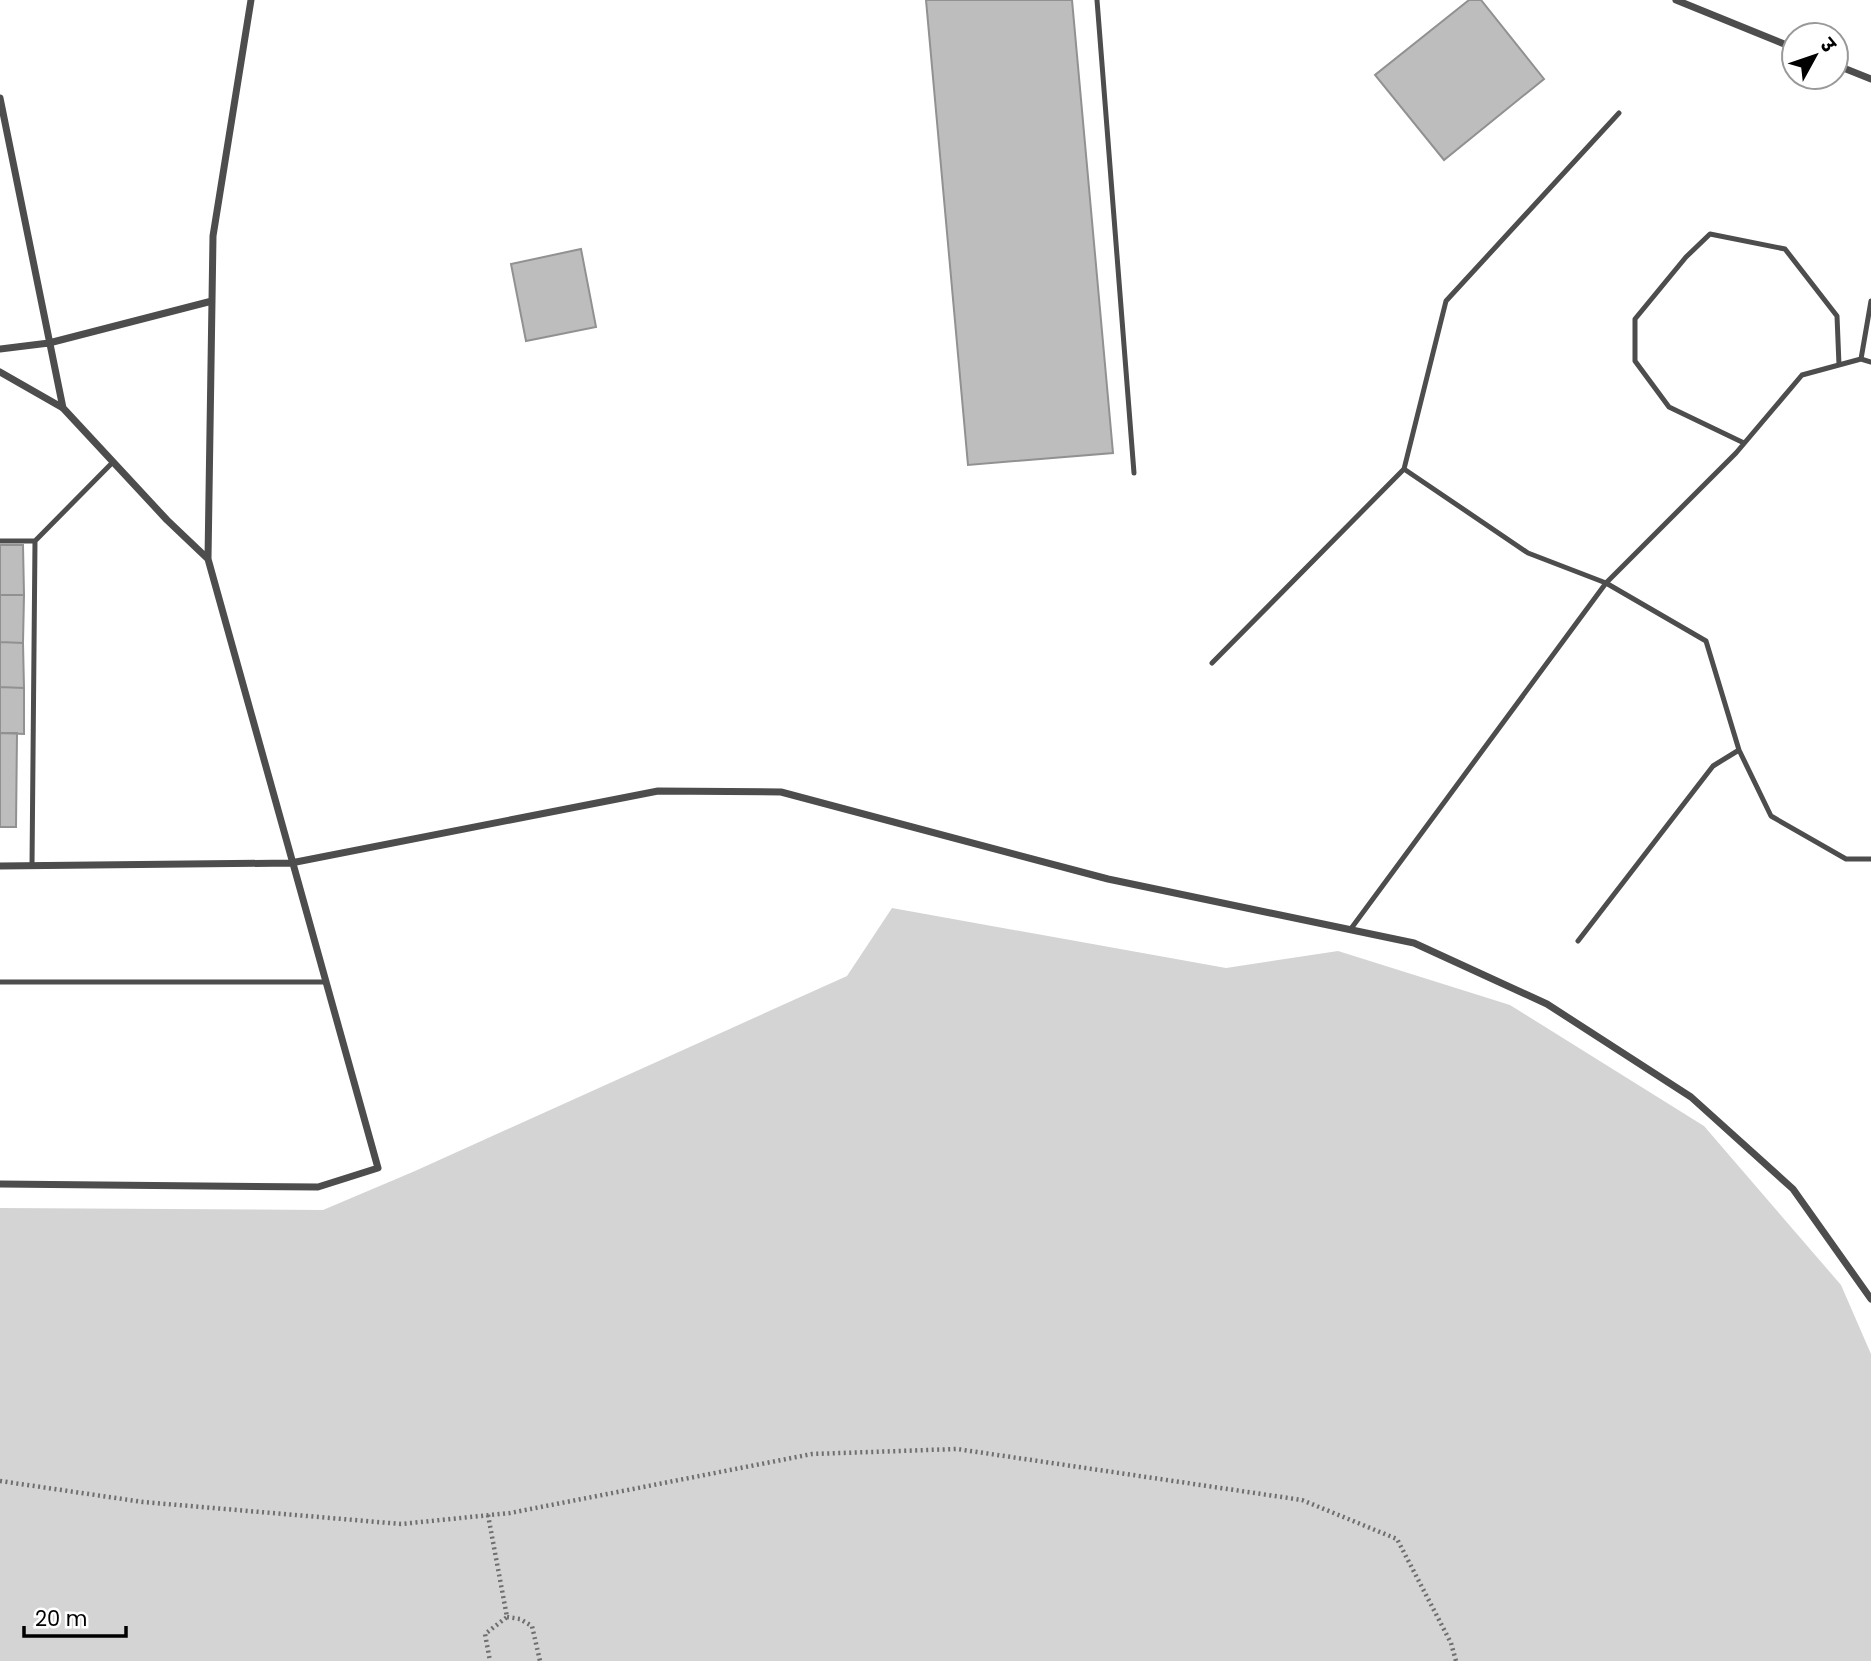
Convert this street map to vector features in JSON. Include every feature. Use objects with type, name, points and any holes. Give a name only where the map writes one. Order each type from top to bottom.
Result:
[{"type":"street","points":[[0,1184],[318,1187],[378,1168],[208,559],[213,236],[251,0]]},
{"type":"street","points":[[1676,0],[1780,42]]},
{"type":"street","points":[[1850,71],[1871,79]]},
{"type":"street","points":[[0,98],[63,408]]},
{"type":"street","points":[[0,349],[49,343],[212,301]]},
{"type":"street","points":[[0,372],[63,408],[208,559]]},
{"type":"street","points":[[0,866],[291,863],[658,791],[781,792],[1108,879],[1414,943],[1547,1004],[1691,1097],[1793,1189],[1871,1299]]},
{"type":"lane","points":[[1097,0],[1134,473]]},
{"type":"lane","points":[[1212,663],[1404,469],[1446,301],[1619,113]]},
{"type":"lane","points":[[1744,443],[1669,407],[1635,361],[1635,319],[1686,257],[1710,234],[1785,249],[1837,316],[1839,365]]},
{"type":"lane","points":[[1860,359],[1871,301]]},
{"type":"lane","points":[[1350,930],[1606,583],[1744,443],[1802,376],[1860,359],[1871,362]]},
{"type":"lane","points":[[32,866],[35,541],[113,462]]},
{"type":"lane","points":[[1404,469],[1528,553],[1606,583],[1706,641],[1739,750],[1771,816],[1846,859],[1871,859]]},
{"type":"lane","points":[[0,541],[35,541]]},
{"type":"lane","points":[[1578,941],[1713,766],[1739,750]]},
{"type":"lane","points":[[0,982],[325,982]]},
{"type":"path","points":[[0,1481],[144,1502],[401,1524],[510,1513],[812,1454],[957,1449],[1302,1500],[1396,1539],[1451,1643],[1456,1661]]},
{"type":"path","points":[[488,1515],[507,1617]]},
{"type":"path","points":[[490,1661],[485,1634],[507,1617],[520,1619],[532,1626],[540,1661]]},
{"type":"shaded area","points":[[892,908],[1226,968],[1338,951],[1510,1005],[1704,1126],[1841,1285],[1871,1354],[1871,1661],[0,1661],[0,1208],[323,1210],[847,976]]},
{"type":"building","points":[[926,0],[1072,0],[1113,453],[968,465]]},
{"type":"building","points":[[1469,0],[1481,0],[1544,79],[1444,160],[1375,75]]},
{"type":"building","points":[[581,249],[596,327],[526,341],[511,264]]},
{"type":"building","points":[[0,545],[23,545],[24,595],[0,595]]},
{"type":"building","points":[[0,595],[24,595],[23,643],[0,642]]},
{"type":"building","points":[[0,642],[23,643],[24,688],[0,687]]},
{"type":"building","points":[[0,687],[24,688],[24,734],[0,733]]},
{"type":"building","points":[[0,733],[17,733],[16,827],[0,827]]}]
